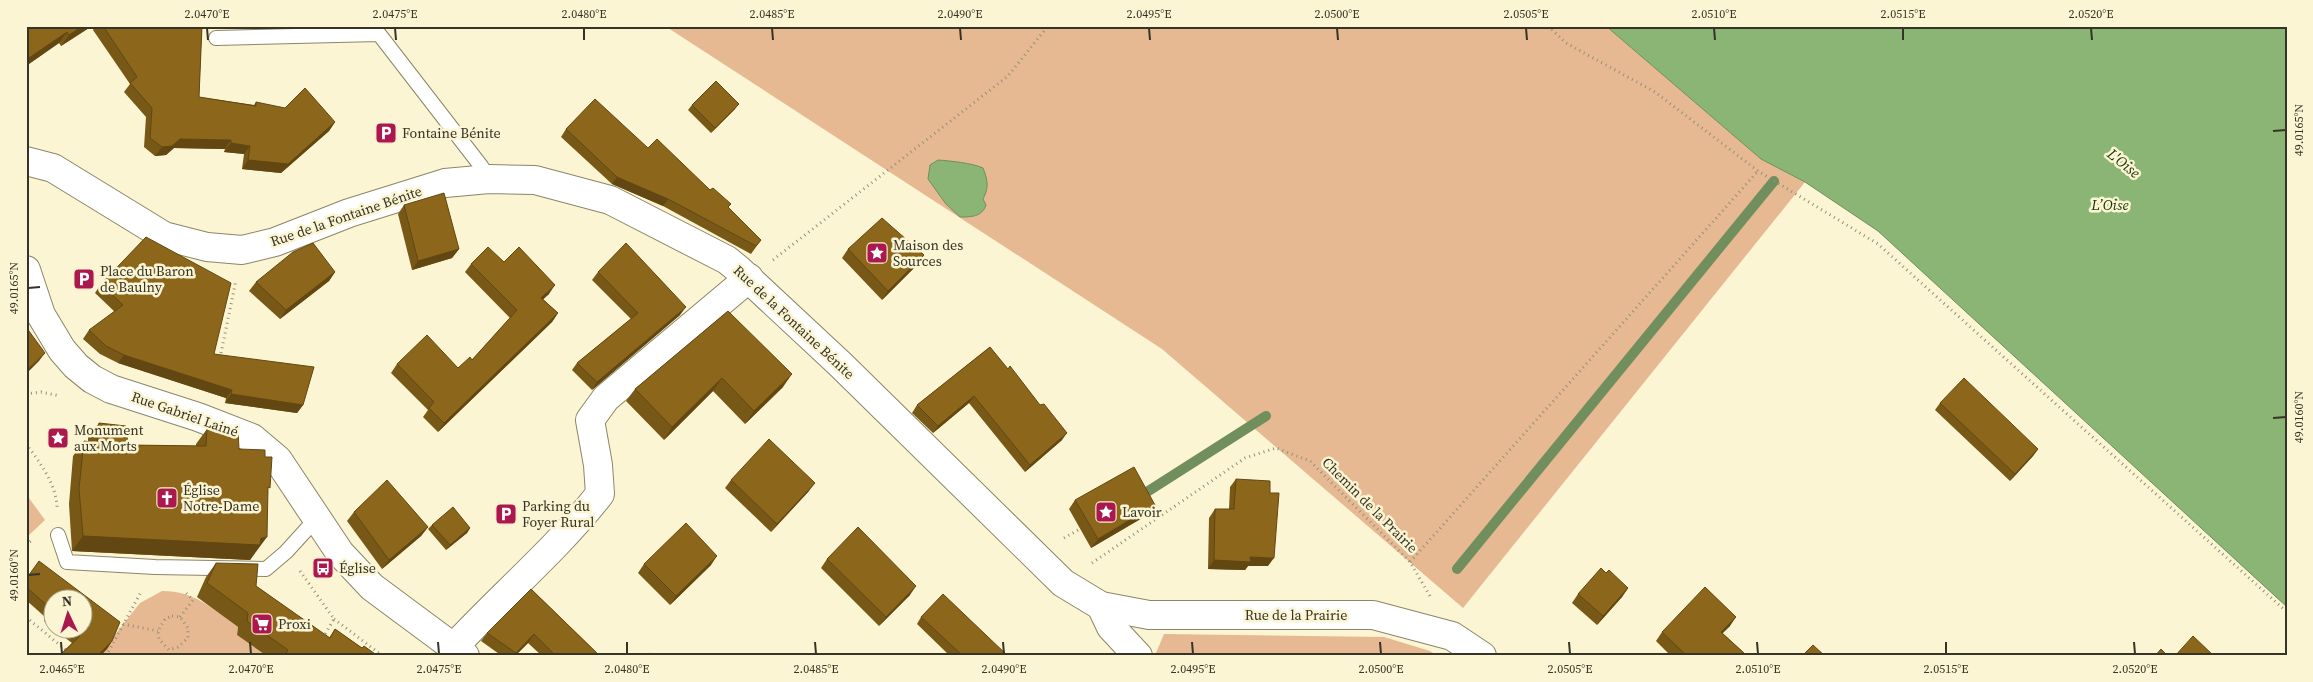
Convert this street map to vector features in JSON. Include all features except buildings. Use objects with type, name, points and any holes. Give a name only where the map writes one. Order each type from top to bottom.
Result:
[{"type":"street","name":"Rue de la Fontaine Bénite","points":[[26,160],[53,168],[164,236],[207,247],[242,250],[275,242],[348,213],[445,183],[489,179],[535,180],[610,200],[727,260],[749,278],[840,364],[1062,583],[1102,606]]},
{"type":"street","name":"Rue Gabriel Lainé","points":[[26,270],[41,315],[62,350],[76,366],[92,379],[111,390],[198,417],[252,438],[278,460],[340,553],[372,587],[459,652]]},
{"type":"street","points":[[459,652],[489,609],[575,526],[600,494],[598,465],[590,420],[606,398],[749,278]]},
{"type":"street","points":[[1102,606],[1111,627],[1138,656]]},
{"type":"street","name":"Rue de la Prairie","points":[[1102,606],[1149,615],[1373,615],[1452,636],[1482,656]]},
{"type":"lane","points":[[216,38],[379,34],[489,179]]},
{"type":"lane","points":[[58,535],[67,562],[156,567],[266,569],[286,552],[316,519]]},
{"type":"path","points":[[749,278],[1008,76],[1048,26]]},
{"type":"path","points":[[1548,26],[1566,43],[1655,92],[1758,171],[1878,244],[2287,612]]},
{"type":"path","points":[[1410,562],[1758,171]]},
{"type":"path","points":[[219,367],[242,250]]},
{"type":"path","points":[[26,444],[40,462],[57,500],[56,515]]},
{"type":"path","name":"Chemin de la Prairie","points":[[1062,583],[1245,458],[1276,448],[1310,461],[1410,562],[1452,636]]},
{"type":"path","points":[[286,552],[334,618],[383,656]]},
{"type":"path","points":[[106,656],[156,567]]},
{"type":"path","points":[[180,617],[193,600],[183,590]]},
{"type":"path","points":[[166,656],[169,650],[178,647],[188,638],[188,628],[180,617],[172,616],[165,620],[158,631],[159,639],[169,650]]},
{"type":"path","points":[[26,617],[67,651]]},
{"type":"path","points":[[321,640],[334,618]]},
{"type":"path","points":[[123,624],[158,631]]},
{"type":"shaded area","points":[[665,26],[1606,26],[1761,159],[1805,182],[1463,608],[1162,349]]},
{"type":"shaded area","points":[[26,494],[45,520],[26,538]]},
{"type":"shaded area","points":[[162,591],[184,594],[203,602],[238,627],[237,635],[255,647],[264,645],[279,656],[98,656],[140,603]]},
{"type":"shaded area","points":[[1164,634],[1384,637],[1430,651],[1437,656],[1159,656],[1156,653]]},
{"type":"water","name":"L’Oise","points":[[1606,26],[2287,26],[2287,607],[1878,231],[1805,182],[1761,159]]},
{"type":"water","points":[[938,160],[983,168],[987,184],[983,199],[986,205],[982,212],[972,216],[960,217],[946,204],[928,179],[930,165]]},
{"type":"waterway","points":[[1457,569],[1774,181]]},
{"type":"waterway","points":[[1139,497],[1266,416]]},
{"type":"place","name":"Fontaine Bénite","points":[[386,133]]},
{"type":"place","name":"Maison des Sources","points":[[877,253]]},
{"type":"place","name":"Place du Baron de Baulny","points":[[84,279]]},
{"type":"place","name":"Monument aux Morts","points":[[58,438]]},
{"type":"place","name":"Église Notre-Dame","points":[[167,498]]},
{"type":"place","name":"Lavoir","points":[[1106,512]]},
{"type":"place","name":"Parking du Foyer Rural","points":[[506,514]]},
{"type":"place","name":"Église","points":[[323,568]]},
{"type":"place","name":"Proxi","points":[[262,624]]},
{"type":"water label","name":"L'Oise","points":[[2124,163]]}]
